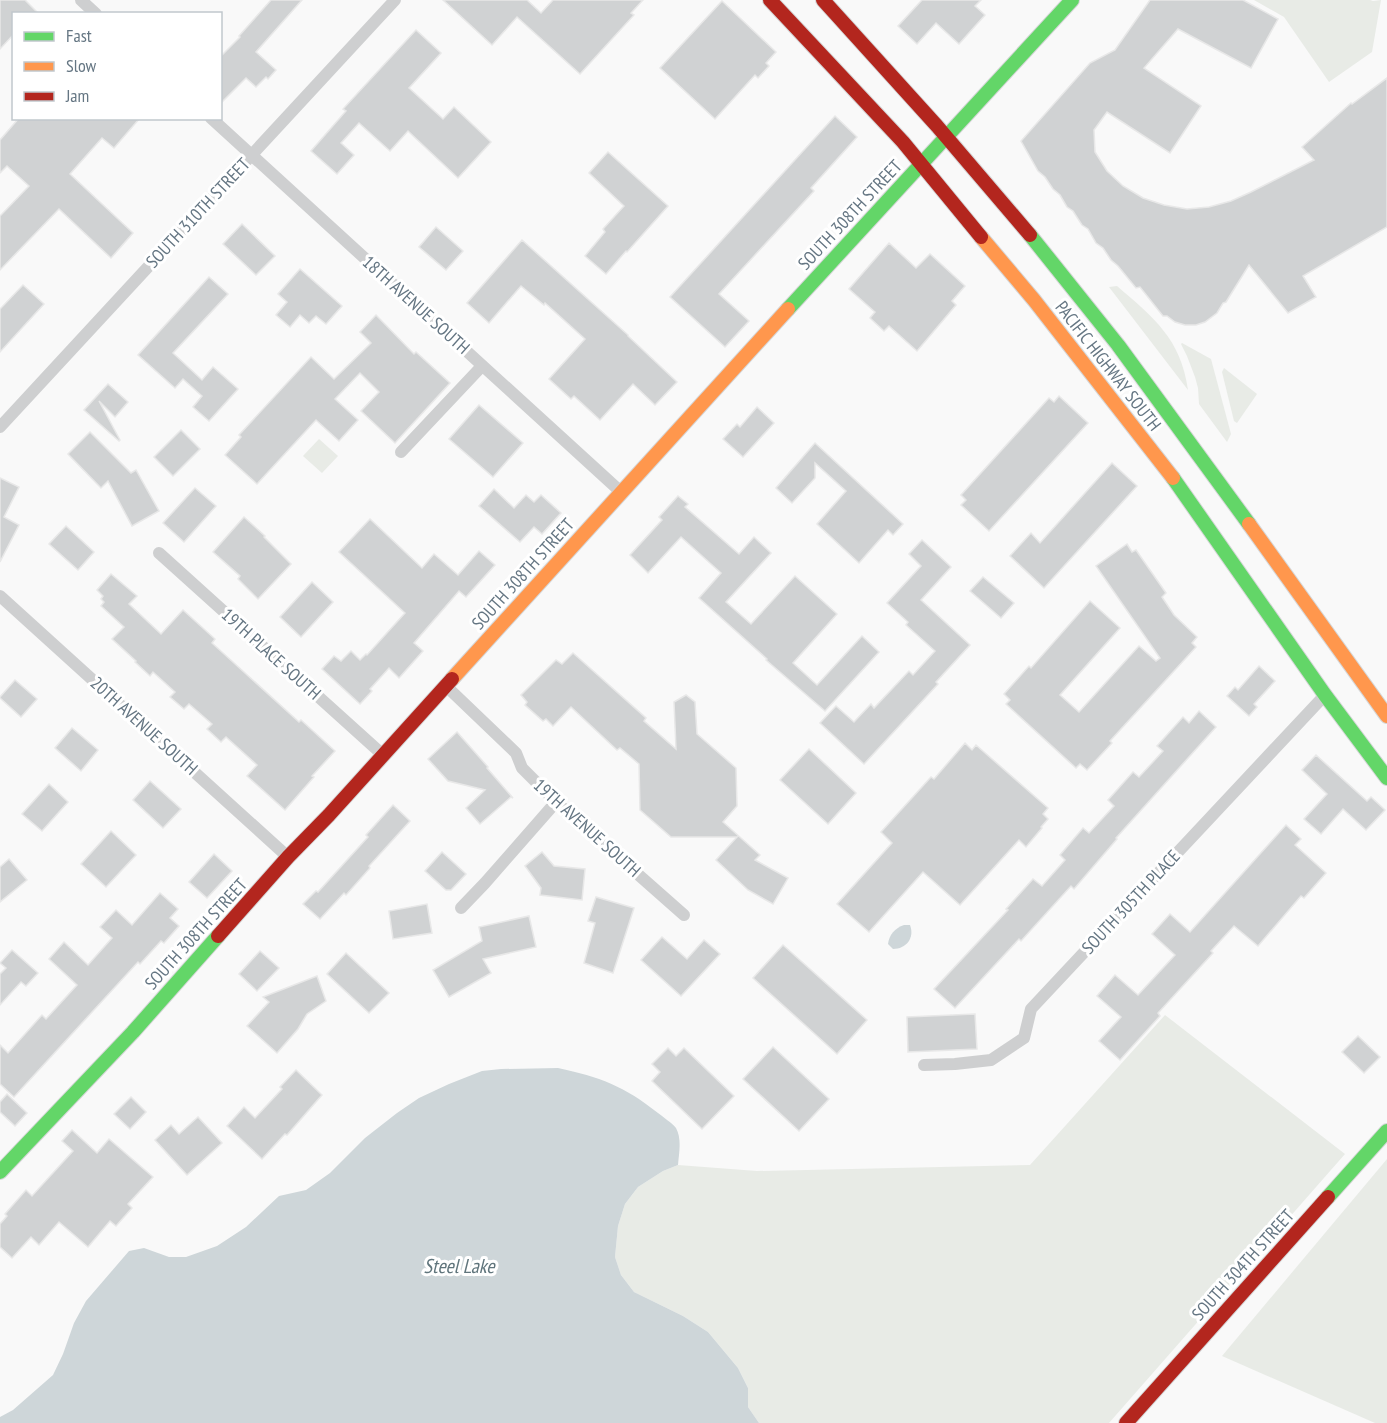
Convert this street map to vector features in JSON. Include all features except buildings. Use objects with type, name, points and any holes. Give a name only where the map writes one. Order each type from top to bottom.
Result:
[{"type":"street","points":[[81,0],[94,12]]},
{"type":"street","name":"SOUTH 310TH STREET","points":[[0,427],[395,0]]},
{"type":"street","name":"PACIFIC HIGHWAY SOUTH","points":[[770,0],[890,128],[1010,269],[1175,481],[1387,778]]},
{"type":"street","name":"PACIFIC HIGHWAY SOUTH","points":[[823,0],[947,137],[1027,230],[1117,343],[1387,716]]},
{"type":"street","name":"SOUTH 308TH STREET","points":[[0,1172],[133,1032],[288,856],[329,815],[621,492],[1072,0]]},
{"type":"street","name":"18TH AVENUE SOUTH","points":[[213,120],[621,492]]},
{"type":"street","points":[[401,452],[482,366]]},
{"type":"street","name":"19TH PLACE SOUTH","points":[[159,553],[383,755]]},
{"type":"street","name":"20TH AVENUE SOUTH","points":[[0,596],[288,856]]},
{"type":"street","name":"19TH AVENUE SOUTH","points":[[446,686],[516,753],[522,768],[556,802],[684,915]]},
{"type":"street","name":"SOUTH 305TH PLACE","points":[[924,1065],[991,1060],[1024,1038],[1031,1009],[1325,694]]},
{"type":"street","points":[[461,908],[486,883],[556,802]]},
{"type":"street","name":"SOUTH 304TH STREET","points":[[1126,1423],[1387,1131]]},
{"type":"shaded area","points":[[1254,0],[1381,0],[1372,52],[1329,82],[1284,17]]},
{"type":"shaded area","points":[[1117,286],[1164,331],[1179,357],[1188,390],[1109,287]]},
{"type":"shaded area","points":[[1182,343],[1211,359],[1231,434],[1227,442],[1199,404],[1195,377]]},
{"type":"shaded area","points":[[1224,368],[1257,394],[1237,423],[1234,421],[1222,372]]},
{"type":"shaded area","points":[[319,439],[338,456],[322,473],[303,456]]},
{"type":"shaded area","points":[[1165,1015],[1345,1154],[1109,1423],[759,1423],[748,1407],[748,1388],[738,1368],[708,1332],[683,1316],[634,1292],[621,1275],[615,1257],[618,1226],[625,1204],[638,1187],[663,1171],[678,1165],[757,1171],[1030,1165]]},
{"type":"shaded area","points":[[1387,1159],[1387,1423],[1375,1423],[1222,1356]]},
{"type":"water","points":[[904,925],[910,925],[910,938],[902,947],[893,949],[888,944],[891,935]]},
{"type":"water","name":"Steel Lake","points":[[558,1068],[587,1075],[622,1089],[646,1104],[676,1128],[680,1141],[678,1165],[663,1171],[638,1187],[625,1204],[618,1226],[615,1257],[621,1275],[634,1292],[683,1316],[708,1332],[738,1368],[748,1388],[748,1407],[759,1423],[0,1423],[0,1417],[13,1410],[53,1375],[74,1323],[86,1301],[129,1251],[144,1248],[169,1257],[186,1257],[217,1246],[246,1227],[279,1196],[306,1190],[330,1173],[365,1138],[419,1098],[482,1071]]},
{"type":"traffic: fast","points":[[788,309],[1072,0]]},
{"type":"traffic: fast","points":[[1030,235],[1118,345],[1249,524]]},
{"type":"traffic: fast","points":[[1173,478],[1325,695],[1387,778]]},
{"type":"traffic: fast","points":[[0,1172],[133,1032],[218,936]]},
{"type":"traffic: fast","points":[[1328,1197],[1387,1131]]},
{"type":"traffic: slow","points":[[981,237],[1034,300],[1173,478]]},
{"type":"traffic: slow","points":[[452,679],[788,309]]},
{"type":"traffic: slow","points":[[1249,524],[1387,716]]},
{"type":"traffic: jam","points":[[770,0],[903,142],[981,237]]},
{"type":"traffic: jam","points":[[823,0],[937,126],[1030,235]]},
{"type":"traffic: jam","points":[[218,936],[452,679]]},
{"type":"traffic: jam","points":[[1126,1423],[1328,1197]]}]
